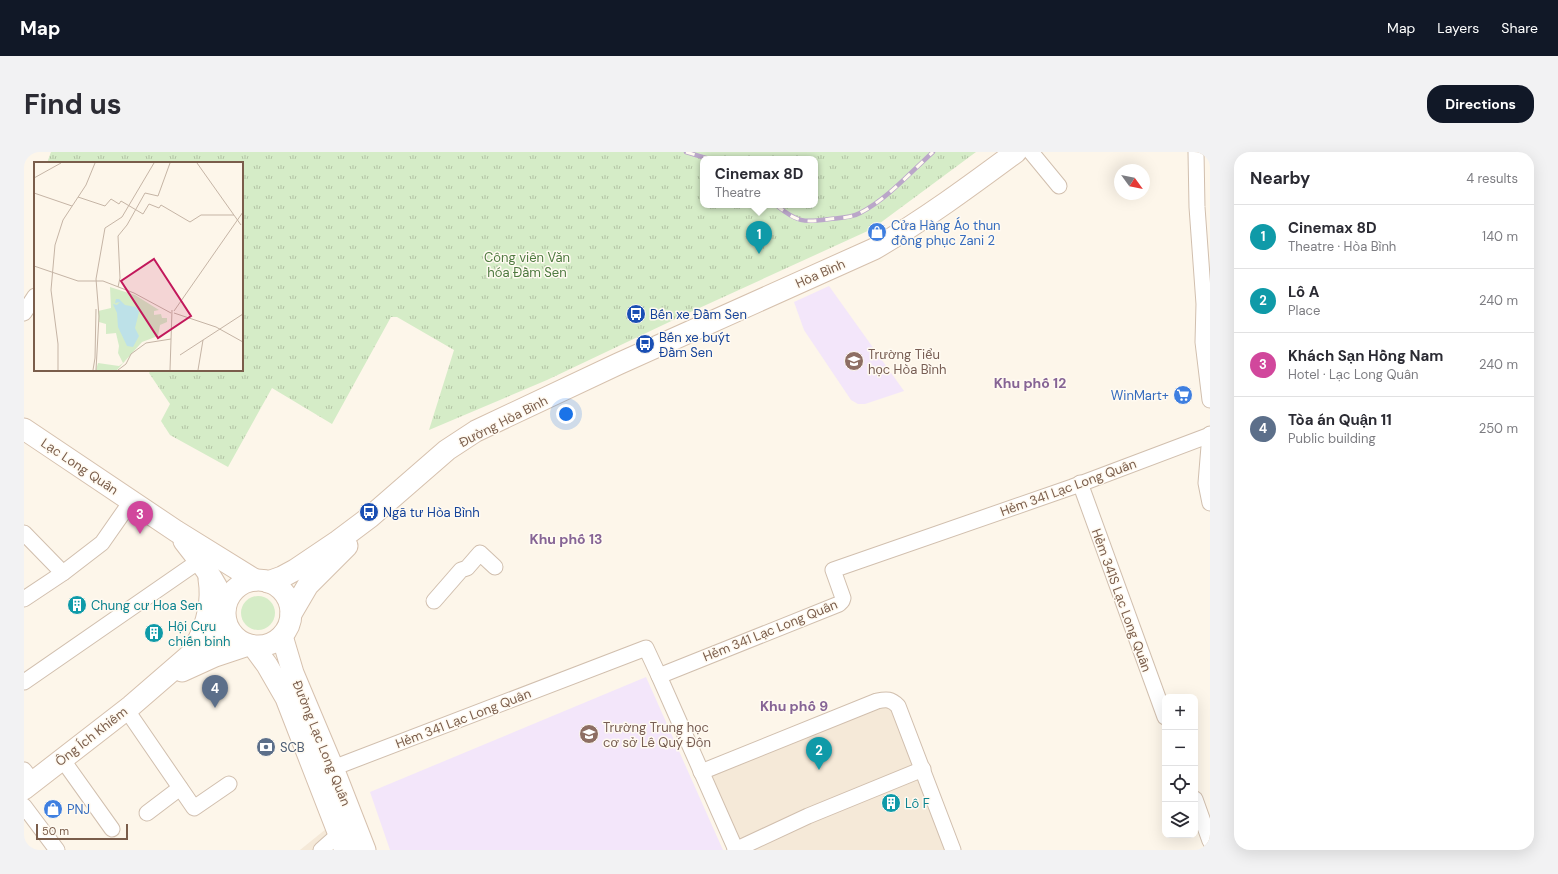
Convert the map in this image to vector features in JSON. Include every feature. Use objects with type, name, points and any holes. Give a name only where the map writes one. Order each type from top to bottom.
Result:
[{"type":"main road","name":"Hòa Bình","points":[[609,369],[874,249],[930,215],[1016,152]]},
{"type":"main road","name":"Đường Hòa Bình","points":[[262,581],[282,577],[295,570],[370,517],[416,476],[466,437],[609,369]]},
{"type":"main road","name":"Lạc Long Quân","points":[[25,432],[132,500],[176,531]]},
{"type":"main road","name":"Đường Hòa Bình","points":[[291,614],[308,586],[360,533],[370,517]]},
{"type":"main road","points":[[176,531],[223,598],[225,614],[230,630],[238,640],[251,645]]},
{"type":"main road","points":[[158,683],[232,649],[251,645],[269,644],[282,636],[287,629],[291,614],[287,597],[281,590],[262,581],[176,531]]},
{"type":"main road","points":[[193,651],[205,627],[209,611],[210,595],[203,568]]},
{"type":"main road","points":[[158,683],[205,642],[225,614],[230,596],[235,590],[248,582],[262,581]]},
{"type":"main road","name":"Đường Lạc Long Quân","points":[[282,636],[298,685],[333,768],[365,850]]},
{"type":"main road","name":"Đường Lạc Long Quân","points":[[251,645],[267,665],[286,698],[342,842]]},
{"type":"main road","name":"Ông Ích Khiêm","points":[[27,780],[62,760],[158,683]]},
{"type":"street","points":[[1031,152],[1059,186]]},
{"type":"street","points":[[1196,152],[1197,207],[1207,303],[1203,342],[1210,400]]},
{"type":"street","points":[[24,314],[34,298]]},
{"type":"street","points":[[1210,435],[1206,483],[1210,503]]},
{"type":"street","name":"Hẻm 341 Lạc Long Quân","points":[[333,768],[646,648],[659,676],[838,604],[843,598],[834,570],[1080,483],[1210,435]]},
{"type":"street","name":"Hẻm 341S Lạc Long Quân","points":[[1080,483],[1162,709]]},
{"type":"street","points":[[24,598],[64,573],[102,542],[132,500]]},
{"type":"street","points":[[24,533],[64,573]]},
{"type":"street","points":[[434,601],[461,570],[467,568],[480,553],[495,567]]},
{"type":"street","points":[[24,682],[203,568]]},
{"type":"street","points":[[659,676],[736,850],[808,816],[923,768]]},
{"type":"street","points":[[701,772],[877,701],[886,699],[892,700],[898,706],[923,768],[953,850]]},
{"type":"street","points":[[126,709],[194,808],[229,784]]},
{"type":"street","points":[[62,760],[112,829]]},
{"type":"street","points":[[147,813],[180,788]]},
{"type":"street","points":[[1196,802],[1210,841]]},
{"type":"street","points":[[24,806],[57,850]]},
{"type":"street","points":[[321,850],[342,842]]},
{"type":"shaded area","name":"Trường Tiểu học Hòa Bình","points":[[829,286],[904,391],[865,404],[858,404],[851,400],[804,330],[794,302]]},
{"type":"shaded area","name":"Trường Trung học cơ sở Lê Quý Đôn","points":[[646,677],[723,850],[390,850],[370,792]]},
{"type":"shaded area","points":[[880,703],[904,713],[961,850],[739,850],[706,774]]},
{"type":"shaded area","points":[[326,829],[334,850],[300,850]]},
{"type":"green space","name":"Công viên Văn hóa Đầm Sen","points":[[51,152],[976,152],[872,229],[684,315],[547,380],[429,430],[454,350],[397,317],[391,317],[332,424],[272,388],[228,467],[170,435],[161,421],[170,404],[149,373],[150,371],[243,371],[243,162],[47,162]]},
{"type":"green space","points":[[255,596],[261,596],[270,601],[274,607],[274,619],[270,625],[261,630],[255,630],[246,625],[241,616],[241,610],[246,601]]},
{"type":"railway","points":[[686,152],[700,156]]},
{"type":"railway","points":[[780,208],[795,218],[807,221],[845,218],[856,215],[880,201],[933,152]]},
{"type":"place","name":"Cửa Hàng Áo thun đồng phục Zani 2","points":[[877,232]]},
{"type":"place","name":"Cinemax 8D","points":[[759,254]]},
{"type":"place","name":"Bến xe Đầm Sen","points":[[636,314]]},
{"type":"place","name":"Bến xe buýt Đầm Sen","points":[[645,344]]},
{"type":"place","name":"Trường Tiểu học Hòa Bình","points":[[854,361]]},
{"type":"place","name":"WinMart+","points":[[1183,395]]},
{"type":"place","name":"Ngã tư Hòa Bình","points":[[369,512]]},
{"type":"place","name":"Khách Sạn Hồng Nam","points":[[140,534]]},
{"type":"place","name":"Chung cư Hoa Sen","points":[[77,605]]},
{"type":"place","name":"Hội Cựu chiến binh","points":[[154,633]]},
{"type":"place","name":"Tòa án Quận 11","points":[[215,708]]},
{"type":"place","name":"Trường Trung học cơ sở Lê Quý Đôn","points":[[589,734]]},
{"type":"place","name":"SCB","points":[[266,747]]},
{"type":"place","name":"Lô A","points":[[819,770]]},
{"type":"place","name":"Lô F","points":[[891,803]]},
{"type":"place","name":"PNJ","points":[[53,809]]},
{"type":"district","name":"Khu phố 12","points":[[1030,383]]},
{"type":"district","name":"Khu phố 13","points":[[566,539]]},
{"type":"district","name":"Khu phố 9","points":[[794,706]]}]
